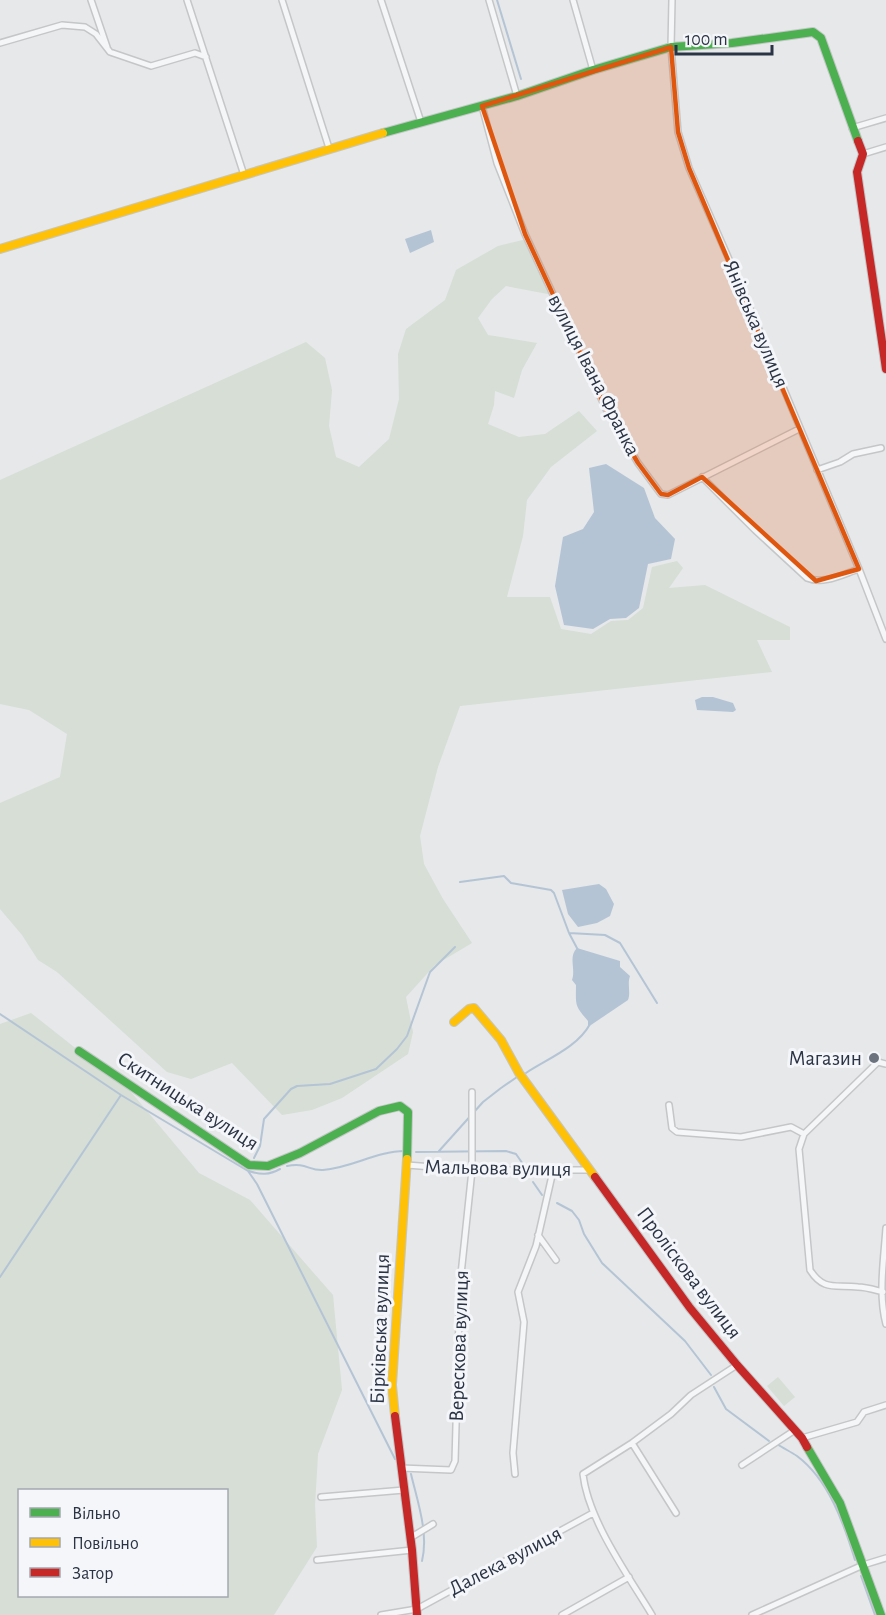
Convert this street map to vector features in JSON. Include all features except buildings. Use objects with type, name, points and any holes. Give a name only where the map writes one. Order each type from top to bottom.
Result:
[{"type":"street","points":[[91,0],[108,50]]},
{"type":"street","points":[[187,0],[244,175]]},
{"type":"street","points":[[282,0],[329,148]]},
{"type":"street","points":[[381,0],[421,122]]},
{"type":"street","points":[[489,0],[517,96]]},
{"type":"street","points":[[573,0],[593,70]]},
{"type":"street","name":"Янівська вулиця","points":[[672,0],[671,47],[678,132],[689,168],[742,289],[886,639]]},
{"type":"street","points":[[0,43],[62,25],[72,25],[85,27],[96,34],[108,50],[118,56],[138,60],[151,66],[195,53],[206,57]]},
{"type":"street","points":[[0,249],[329,148],[517,96],[671,47],[732,43],[813,32],[821,38],[863,154],[857,172],[886,369]]},
{"type":"street","name":"вулиця Івана Франка","points":[[482,106],[497,163],[525,234],[607,411],[638,463],[661,494],[668,495],[800,429]]},
{"type":"street","points":[[852,128],[886,118]]},
{"type":"street","points":[[863,154],[886,147]]},
{"type":"street","points":[[817,470],[840,462],[853,454],[881,448]]},
{"type":"street","points":[[702,477],[807,578],[823,581],[859,569]]},
{"type":"street","name":"Проліскова вулиця","points":[[454,1022],[469,1009],[474,1008],[501,1040],[519,1073],[690,1308],[736,1365],[802,1437],[840,1503],[881,1615]]},
{"type":"street","name":"Скитницька вулиця","points":[[79,1051],[249,1165],[268,1166],[300,1153],[395,1106],[404,1108],[409,1116]]},
{"type":"street","points":[[883,1292],[858,1286],[829,1286],[820,1282],[810,1270],[799,1149],[804,1134],[878,1062],[886,1064]]},
{"type":"street","points":[[472,1092],[472,1170]]},
{"type":"street","points":[[669,1105],[672,1128],[675,1131],[741,1137],[791,1127],[804,1134]]},
{"type":"street","name":"Бірківська вулиця","points":[[409,1116],[392,1384],[417,1612]]},
{"type":"street","name":"Мальвова вулиця","points":[[407,1165],[472,1170],[588,1170]]},
{"type":"street","name":"Верескова вулиця","points":[[401,1468],[451,1470],[455,1461],[460,1284],[472,1170]]},
{"type":"street","points":[[515,1474],[513,1453],[524,1322],[518,1292],[538,1235],[553,1171]]},
{"type":"street","points":[[886,1228],[883,1292],[886,1324]]},
{"type":"street","points":[[538,1235],[556,1260]]},
{"type":"street","points":[[652,1615],[593,1513],[583,1474],[632,1443],[671,1414],[691,1395],[736,1365]]},
{"type":"street","points":[[802,1437],[857,1422],[864,1412],[886,1405]]},
{"type":"street","points":[[742,1465],[795,1430]]},
{"type":"street","points":[[632,1443],[676,1513]]},
{"type":"street","points":[[321,1497],[404,1490]]},
{"type":"street","name":"Далека вулиця","points":[[381,1615],[417,1612],[593,1513]]},
{"type":"street","points":[[410,1538],[433,1524]]},
{"type":"street","points":[[317,1560],[412,1550]]},
{"type":"street","points":[[752,1615],[863,1565],[886,1558]]},
{"type":"street","points":[[562,1615],[629,1577]]},
{"type":"highlighted area","points":[[671,47],[678,132],[689,168],[859,569],[816,581],[702,477],[668,495],[661,494],[638,463],[607,411],[525,234],[482,106]]},
{"type":"shaded area","points":[[523,240],[540,262],[553,295],[506,286],[492,299],[478,318],[488,335],[537,343],[522,370],[514,398],[495,391],[494,405],[488,424],[519,437],[545,434],[579,411],[597,431],[551,467],[527,500],[523,536],[507,597],[550,597],[561,629],[591,634],[611,621],[628,620],[643,608],[652,567],[677,561],[683,568],[669,588],[705,585],[790,627],[790,640],[757,640],[772,672],[460,706],[438,767],[420,836],[424,864],[443,899],[472,943],[435,965],[406,997],[413,1032],[408,1054],[342,1098],[312,1110],[282,1115],[232,1063],[191,1079],[167,1072],[57,972],[38,960],[22,935],[0,909],[0,803],[60,777],[67,734],[29,710],[0,704],[0,480],[306,342],[325,358],[332,390],[329,426],[336,457],[359,467],[389,439],[399,399],[398,354],[406,329],[445,300],[456,270],[498,246]]},
{"type":"shaded area","points":[[31,1013],[131,1092],[199,1173],[250,1200],[333,1295],[342,1390],[318,1454],[315,1505],[317,1547],[274,1615],[0,1615],[0,1024]]},
{"type":"shaded area","points":[[778,1377],[795,1397],[784,1406],[767,1386]]},
{"type":"water","points":[[431,230],[434,242],[410,253],[405,239]]},
{"type":"water","points":[[606,464],[644,488],[655,518],[675,539],[671,559],[648,564],[639,608],[626,618],[610,619],[593,629],[564,625],[555,586],[563,537],[583,529],[594,512],[589,468]]},
{"type":"water","points":[[702,697],[713,697],[733,703],[736,710],[733,712],[697,710],[695,700]]},
{"type":"water","points":[[599,884],[606,889],[614,904],[610,916],[597,923],[578,927],[568,914],[562,890]]},
{"type":"water","points":[[577,948],[620,961],[620,967],[630,976],[628,1000],[588,1027],[588,1021],[577,1004],[576,985],[572,980],[573,955]]},
{"type":"waterway","points":[[497,0],[521,79]]},
{"type":"waterway","points":[[460,882],[504,876],[511,883],[551,890],[578,950]]},
{"type":"waterway","points":[[569,933],[605,935],[620,943],[657,1003]]},
{"type":"waterway","points":[[254,1158],[260,1146],[264,1119],[291,1089],[297,1086],[330,1084],[376,1069],[397,1049],[407,1036],[430,972],[455,947]]},
{"type":"waterway","points":[[0,1014],[121,1095],[248,1171],[257,1184],[395,1459]]},
{"type":"waterway","points":[[526,1073],[570,1046],[590,1024]]},
{"type":"waterway","points":[[439,1151],[483,1102],[517,1077]]},
{"type":"waterway","points":[[0,1277],[121,1095]]},
{"type":"waterway","points":[[287,1166],[334,1169],[384,1154],[405,1151]]},
{"type":"waterway","points":[[416,1152],[506,1151],[516,1154],[525,1167]]},
{"type":"waterway","points":[[249,1171],[265,1174],[280,1169]]},
{"type":"waterway","points":[[533,1182],[542,1195]]},
{"type":"waterway","points":[[557,1203],[572,1211],[579,1220],[584,1234],[602,1263],[685,1341],[711,1375]]},
{"type":"waterway","points":[[714,1387],[726,1409],[769,1441]]},
{"type":"waterway","points":[[777,1444],[808,1466],[827,1490],[846,1532],[855,1560]]},
{"type":"waterway","points":[[411,1474],[423,1528],[422,1561]]},
{"type":"waterway","points":[[861,1576],[875,1615]]},
{"type":"traffic: fast","points":[[383,133],[517,96],[671,47],[732,43],[813,32],[821,38],[858,141]]},
{"type":"traffic: fast","points":[[79,1051],[249,1165],[268,1166],[300,1153],[379,1111],[400,1106],[408,1112],[407,1159]]},
{"type":"traffic: fast","points":[[807,1447],[840,1503],[881,1615]]},
{"type":"traffic: slow","points":[[0,249],[383,133]]},
{"type":"traffic: slow","points":[[454,1022],[469,1009],[474,1008],[501,1040],[519,1073],[595,1177]]},
{"type":"traffic: slow","points":[[395,1416],[392,1385],[407,1159]]},
{"type":"traffic: jam","points":[[858,141],[863,154],[857,172],[886,369]]},
{"type":"traffic: jam","points":[[595,1177],[690,1308],[802,1438],[807,1447]]},
{"type":"traffic: jam","points":[[395,1416],[412,1550],[417,1615]]},
{"type":"place","name":"Магазин","points":[[874,1058]]}]
